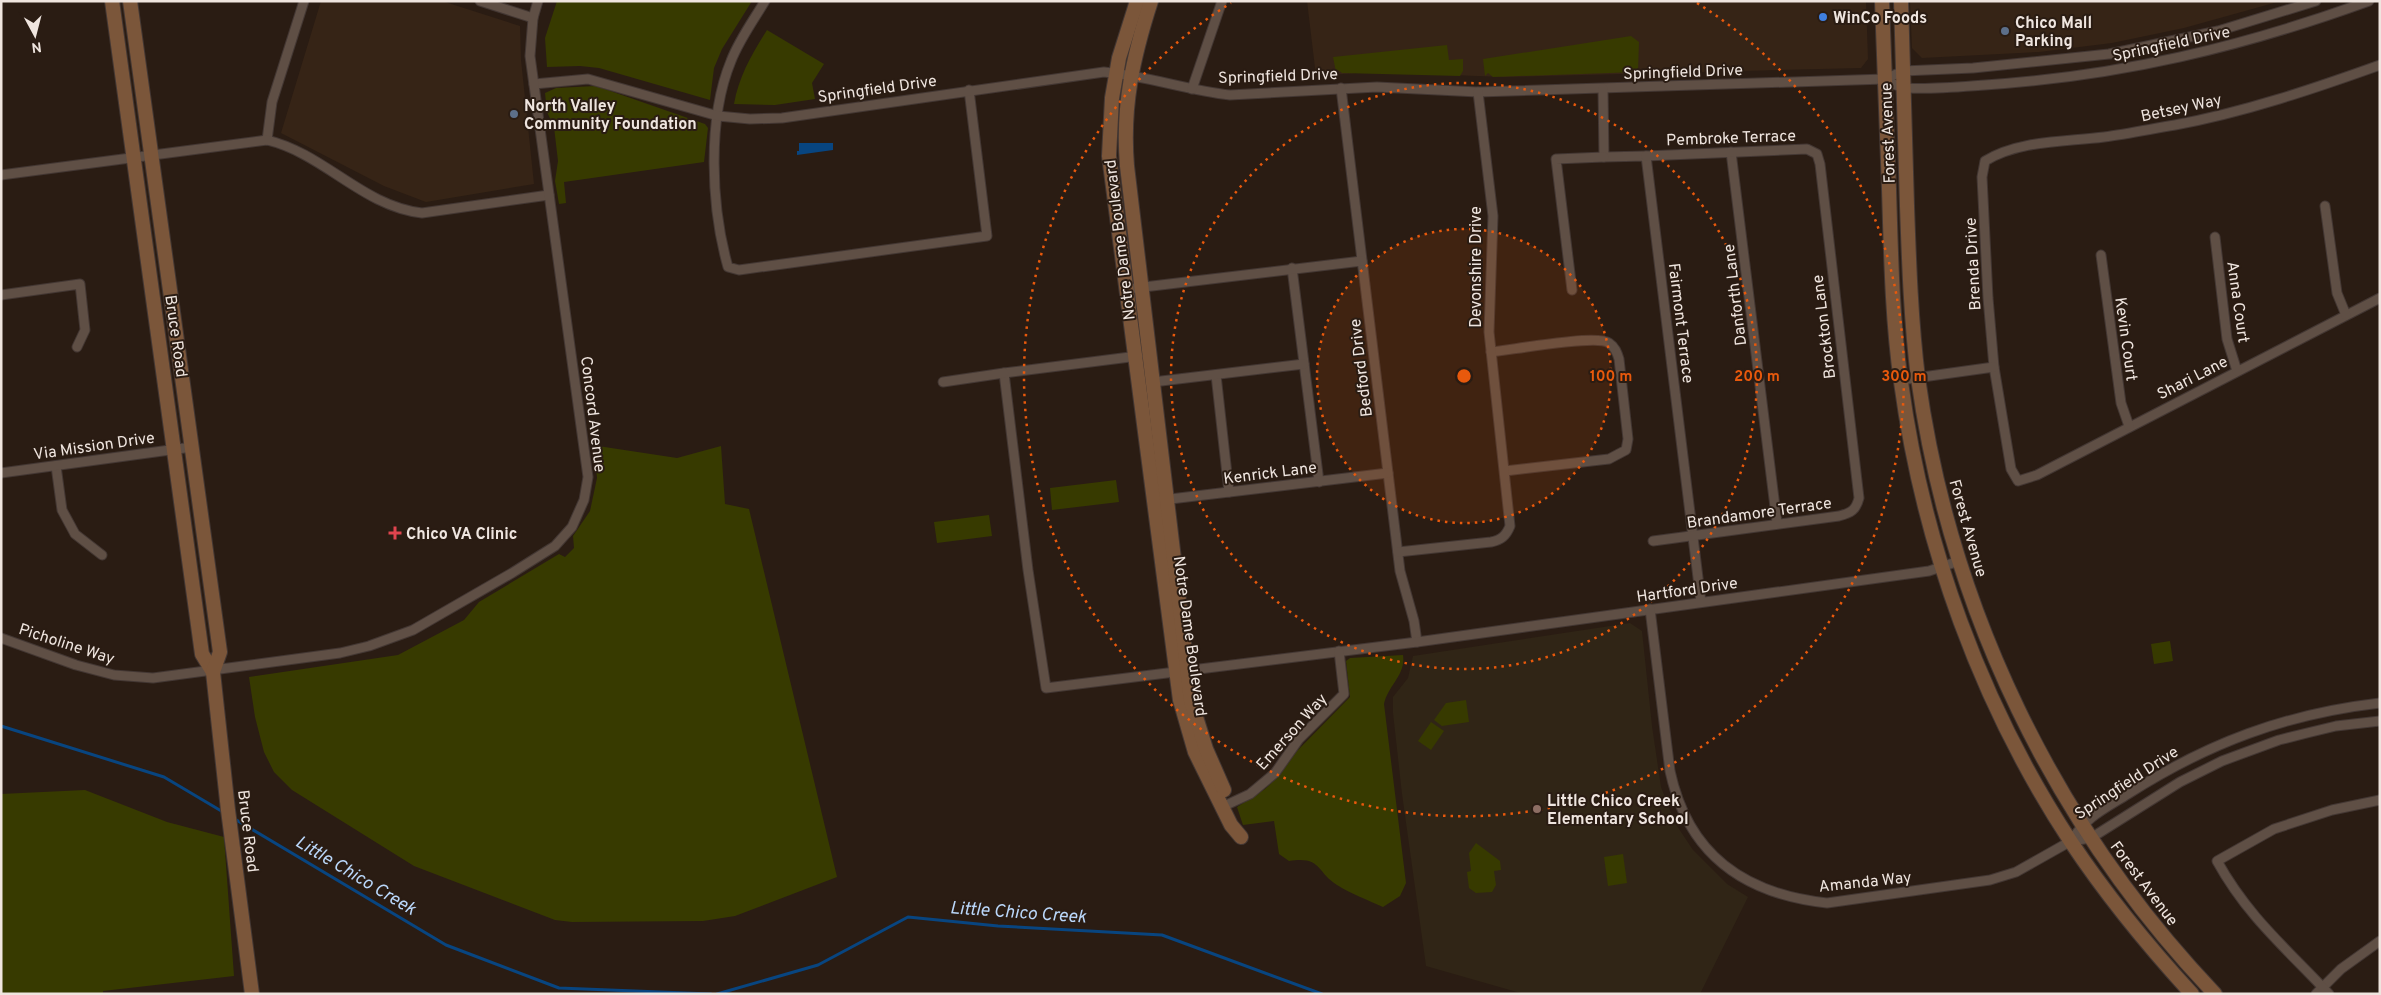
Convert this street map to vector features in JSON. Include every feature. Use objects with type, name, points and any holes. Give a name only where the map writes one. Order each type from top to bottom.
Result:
[{"type":"street","name":"Bruce Road","points":[[112,1],[202,654],[214,672]]},
{"type":"street","name":"Bruce Road","points":[[130,1],[220,652],[214,672],[228,810],[252,994]]},
{"type":"street","points":[[266,140],[272,102],[304,1]]},
{"type":"street","points":[[480,1],[533,18]]},
{"type":"street","name":"Concord Avenue","points":[[214,672],[340,654],[413,630],[555,546],[572,527],[584,500],[588,469],[530,56],[533,18],[538,1]]},
{"type":"street","points":[[765,1],[731,60],[724,81],[714,142],[714,169],[722,247],[728,267],[738,270],[987,236],[969,90]]},
{"type":"street","name":"Notre Dame Boulevard","points":[[1137,1],[1116,73],[1112,98],[1109,156],[1136,356],[1161,500],[1182,671],[1197,722],[1226,805]]},
{"type":"street","name":"Notre Dame Boulevard","points":[[1152,1],[1130,75],[1125,119],[1126,145],[1153,382],[1161,500]]},
{"type":"street","points":[[1192,89],[1222,1]]},
{"type":"street","name":"Forest Avenue","points":[[1882,1],[1892,288],[1901,380],[1917,474],[1942,567],[1963,626],[1995,704],[2023,759],[2071,841],[2135,930],[2192,994]]},
{"type":"street","name":"Forest Avenue","points":[[1901,1],[1910,290],[1918,378],[1937,479],[1959,561],[1990,649],[2041,756],[2082,824],[2124,886],[2171,946],[2215,994]]},
{"type":"street","name":"Springfield Drive","points":[[534,84],[574,79],[594,80],[718,116],[750,120],[1084,73],[1130,75],[1192,89],[1230,95],[1377,87],[1478,92],[1885,79],[1903,72],[1993,66],[2109,54],[2218,31],[2316,1]]},
{"type":"street","name":"Springfield Drive","points":[[1885,79],[1903,88],[2026,82],[2142,66],[2262,37],[2369,1]]},
{"type":"street","name":"Betsey Way","points":[[1985,161],[1998,153],[2015,148],[2106,137],[2250,108],[2380,65]]},
{"type":"street","name":"Bedford Drive","points":[[1341,88],[1400,571],[1414,622],[1417,642]]},
{"type":"street","points":[[1603,89],[1604,157]]},
{"type":"street","name":"Devonshire Drive","points":[[1398,552],[1500,540],[1507,534],[1510,526],[1489,332],[1493,216],[1478,92]]},
{"type":"street","points":[[1,175],[266,140],[296,149],[386,205],[405,211],[422,213],[550,195]]},
{"type":"street","name":"Pembroke Terrace","points":[[1646,156],[1808,149],[1816,154]]},
{"type":"street","name":"Danforth Lane","points":[[1731,152],[1777,523]]},
{"type":"street","name":"Brockton Lane","points":[[1816,154],[1859,498]]},
{"type":"street","points":[[1572,290],[1556,159],[1646,156]]},
{"type":"street","name":"Fairmont Terrace","points":[[1646,156],[1701,602]]},
{"type":"street","name":"Brenda Drive","points":[[1985,161],[1983,186],[1994,367],[2011,469],[2018,481]]},
{"type":"street","points":[[2325,206],[2337,293],[2346,315]]},
{"type":"street","name":"Anna Court","points":[[2215,237],[2227,339],[2237,371]]},
{"type":"street","name":"Kevin Court","points":[[2101,255],[2121,403],[2129,426]]},
{"type":"street","points":[[1126,288],[1362,261]]},
{"type":"street","points":[[1292,268],[1319,482]]},
{"type":"street","points":[[1,295],[80,284],[85,330],[77,347]]},
{"type":"street","name":"Shari Lane","points":[[2018,481],[2037,475],[2380,298]]},
{"type":"street","points":[[1491,352],[1589,340],[1609,342],[1616,348],[1627,430],[1626,450],[1609,459],[1505,471]]},
{"type":"street","points":[[944,382],[1150,354]]},
{"type":"street","points":[[1153,382],[1304,364]]},
{"type":"street","points":[[1901,380],[1994,367]]},
{"type":"street","name":"Hartford Drive","points":[[1004,373],[1046,688],[1417,642],[1929,571],[1959,561]]},
{"type":"street","points":[[1216,375],[1229,492]]},
{"type":"street","name":"Via Mission Drive","points":[[1,473],[192,447]]},
{"type":"street","points":[[56,466],[62,510],[75,534],[102,555]]},
{"type":"street","name":"Kenrick Lane","points":[[1161,500],[1388,474]]},
{"type":"street","name":"Brandamore Terrace","points":[[1653,541],[1850,513],[1857,507],[1859,498]]},
{"type":"street","name":"Amanda Way","points":[[1650,609],[1670,771],[1676,796],[1703,847],[1736,874],[1757,886],[1797,899],[1827,903],[1879,897],[1990,880],[2016,872],[2071,841]]},
{"type":"street","name":"Picholine Way","points":[[1,638],[76,665],[114,675],[153,678],[214,672]]},
{"type":"street","name":"Emerson Way","points":[[1226,805],[1250,794],[1275,773],[1299,739],[1344,694],[1340,652]]},
{"type":"street","name":"Springfield Drive","points":[[2071,841],[2082,824],[2185,760],[2229,739],[2303,715],[2335,708],[2380,704]]},
{"type":"street","name":"Springfield Drive","points":[[2071,841],[2091,838],[2180,782],[2222,761],[2279,740],[2336,726],[2380,721]]},
{"type":"street","points":[[2380,800],[2332,810],[2274,829],[2218,861],[2231,887],[2251,914],[2323,992],[2342,969],[2380,941]]},
{"type":"shaded area","points":[[321,1],[442,1],[520,26],[521,60],[534,184],[426,202],[384,186],[281,133]]},
{"type":"shaded area","points":[[557,1],[752,1],[722,49],[714,68],[710,100],[599,68],[580,66],[547,67],[545,38]]},
{"type":"shaded area","points":[[1307,1],[1866,1],[1868,59],[1861,68],[1504,77],[1371,72],[1316,76]]},
{"type":"shaded area","name":"Chico Mall Parking","points":[[1910,1],[2281,1],[2184,28],[2112,43],[2039,52],[1922,58],[1912,48]]},
{"type":"shaded area","points":[[767,30],[824,64],[812,83],[815,99],[775,105],[734,104],[736,94],[751,57]]},
{"type":"shaded area","points":[[1631,36],[1639,42],[1638,72],[1493,77],[1488,73],[1485,76],[1483,59]]},
{"type":"shaded area","points":[[1447,45],[1449,60],[1463,59],[1463,71],[1460,76],[1342,73],[1338,70],[1336,72],[1333,57]]},
{"type":"shaded area","points":[[596,86],[705,124],[708,128],[704,162],[564,182],[566,203],[559,204],[555,181],[558,161],[554,127],[547,112],[545,93],[556,88]]},
{"type":"shaded area","points":[[598,446],[677,458],[721,446],[725,504],[749,509],[837,877],[735,916],[703,921],[572,922],[555,920],[414,866],[292,790],[274,772],[264,752],[255,717],[249,677],[398,655],[464,620],[479,602],[559,554],[565,557],[574,548],[573,536],[590,511],[597,478],[595,457]]},
{"type":"shaded area","points":[[1116,480],[1119,502],[1052,510],[1050,488]]},
{"type":"shaded area","points":[[989,515],[992,536],[937,543],[934,522]]},
{"type":"shaded area","name":"Little Chico Creek Elementary School","points":[[1630,623],[1642,631],[1652,726],[1661,787],[1675,823],[1693,850],[1727,884],[1748,897],[1700,994],[1524,994],[1426,966],[1402,794],[1393,713],[1393,697],[1408,678],[1413,656]]},
{"type":"shaded area","points":[[2170,641],[2173,661],[2154,664],[2151,644]]},
{"type":"shaded area","points":[[1403,655],[1402,668],[1384,704],[1406,883],[1400,896],[1383,907],[1337,885],[1313,863],[1300,860],[1289,861],[1279,854],[1274,821],[1243,825],[1237,807],[1265,789],[1279,776],[1297,751],[1350,697],[1346,661],[1350,658]]},
{"type":"shaded area","points":[[1466,700],[1469,722],[1442,726],[1434,720],[1446,703]]},
{"type":"shaded area","points":[[1431,722],[1444,731],[1431,750],[1418,741]]},
{"type":"shaded area","points":[[85,790],[167,822],[224,837],[234,976],[103,991],[103,994],[1,994],[1,794]]},
{"type":"shaded area","points":[[1476,843],[1500,861],[1501,870],[1494,871],[1496,885],[1492,892],[1476,893],[1469,888],[1467,872],[1471,871],[1469,853]]},
{"type":"shaded area","points":[[1623,854],[1627,883],[1608,886],[1604,857]]},
{"type":"water","points":[[799,143],[833,143],[833,150],[797,155]]},
{"type":"waterway","name":"Little Chico Creek","points":[[1,726],[164,777],[223,812]]},
{"type":"waterway","name":"Little Chico Creek","points":[[233,818],[446,945],[559,988],[711,994]]},
{"type":"waterway","name":"Little Chico Creek","points":[[717,994],[818,965],[908,917],[998,926],[1162,935],[1322,994]]},
{"type":"place","name":"WinCo Foods","points":[[1823,17]]},
{"type":"place","name":"Chico Mall Parking","points":[[2005,31]]},
{"type":"place","name":"North Valley Community Foundation","points":[[514,114]]},
{"type":"place","name":"Chico VA Clinic","points":[[395,533]]},
{"type":"place","name":"Little Chico Creek Elementary School","points":[[1537,809]]}]
